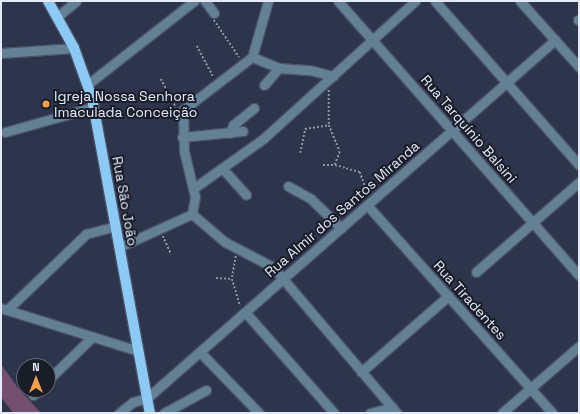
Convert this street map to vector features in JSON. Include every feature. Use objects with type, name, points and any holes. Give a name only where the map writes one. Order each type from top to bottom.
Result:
[{"type":"main road","name":"Rua São João","points":[[48,1],[74,48],[88,84],[94,107],[150,413]]},
{"type":"street","points":[[58,17],[76,1]]},
{"type":"street","points":[[88,84],[194,1]]},
{"type":"street","points":[[205,1],[214,13]]},
{"type":"street","points":[[192,214],[194,188],[182,137],[183,110],[217,82],[252,57],[268,1]]},
{"type":"street","name":"Rua Tarquínio Balsini","points":[[338,1],[579,275]]},
{"type":"street","points":[[194,188],[264,138],[330,79],[371,39],[415,1]]},
{"type":"street","points":[[435,1],[579,165]]},
{"type":"street","points":[[520,1],[579,68]]},
{"type":"street","name":"Rua Almir dos Santos Miranda","points":[[119,413],[133,402],[147,398],[555,40]]},
{"type":"street","points":[[1,53],[74,48]]},
{"type":"street","points":[[252,57],[279,68],[310,70],[330,79]]},
{"type":"street","points":[[268,86],[279,68]]},
{"type":"street","points":[[5,132],[94,107]]},
{"type":"street","points":[[230,133],[233,125],[254,108]]},
{"type":"street","points":[[182,137],[243,131]]},
{"type":"street","points":[[222,168],[246,195]]},
{"type":"street","points":[[476,272],[579,182]]},
{"type":"street","points":[[288,186],[311,199],[341,228]]},
{"type":"street","name":"Rua Tiradentes","points":[[369,204],[552,413]]},
{"type":"street","points":[[119,247],[192,214]]},
{"type":"street","points":[[192,214],[239,250],[273,268],[395,410]]},
{"type":"street","points":[[116,226],[86,234],[4,309],[138,351]]},
{"type":"street","points":[[361,372],[448,296]]},
{"type":"street","points":[[245,312],[334,413]]},
{"type":"street","points":[[56,372],[92,337]]},
{"type":"street","points":[[502,413],[579,346]]},
{"type":"street","points":[[200,352],[259,413]]},
{"type":"street","points":[[164,413],[206,390]]},
{"type":"street","points":[[370,413],[395,410]]},
{"type":"path","points":[[214,13],[212,18],[244,63]]},
{"type":"path","points":[[197,46],[217,82]]},
{"type":"path","points":[[161,79],[177,108],[183,110]]},
{"type":"path","points":[[330,79],[330,125],[340,152],[335,165]]},
{"type":"path","points":[[300,154],[305,129],[330,125]]},
{"type":"path","points":[[323,165],[335,165],[360,172],[369,204]]},
{"type":"path","points":[[160,229],[170,254]]},
{"type":"path","points":[[239,250],[232,279],[236,298],[245,312]]},
{"type":"path","points":[[216,278],[232,279]]},
{"type":"shaded area","points":[[1,364],[16,385],[16,398],[27,398],[41,413],[13,413],[1,397]]},
{"type":"place","name":"Igreja Nossa Senhora Imaculada Conceição","points":[[46,104]]}]
